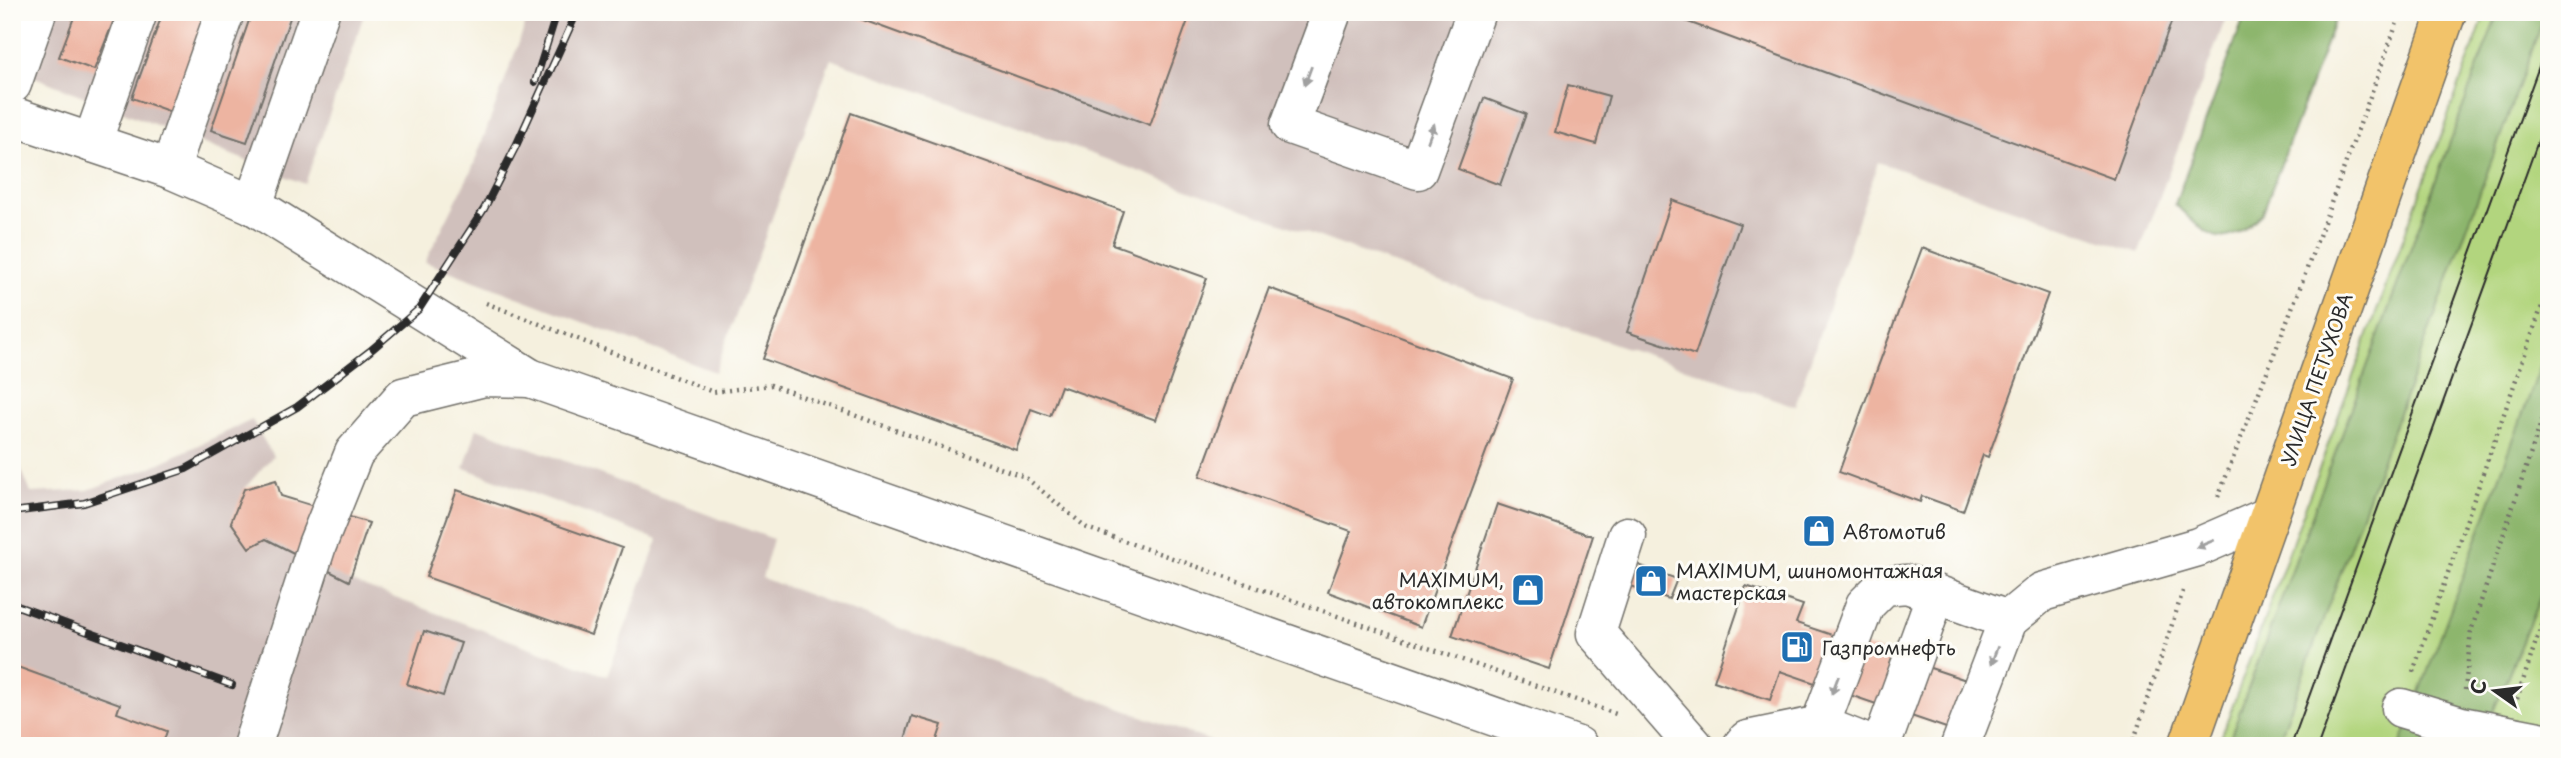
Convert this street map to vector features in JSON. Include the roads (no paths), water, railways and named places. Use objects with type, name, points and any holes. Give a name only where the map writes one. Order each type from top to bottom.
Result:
[{"type":"highway","name":"УЛИЦА ПЕТУХОВА","points":[[2188,746],[2447,12]]},
{"type":"street","points":[[12,84],[37,12]]},
{"type":"street","points":[[92,144],[138,12]]},
{"type":"street","points":[[170,169],[225,12]]},
{"type":"street","points":[[253,205],[320,12]]},
{"type":"street","points":[[1332,12],[1290,125],[1418,170],[1476,12]]},
{"type":"street","points":[[12,116],[170,169],[253,205],[530,378],[1578,746]]},
{"type":"street","points":[[252,746],[317,545],[354,453],[403,397],[484,377],[530,378]]},
{"type":"street","points":[[1960,746],[2008,620],[2042,592],[2198,547],[2267,517]]},
{"type":"street","points":[[1627,536],[1595,633],[1694,746]]},
{"type":"street","points":[[1820,725],[1865,605],[1884,586],[1907,584],[2008,620]]},
{"type":"street","points":[[1881,746],[1936,594]]},
{"type":"street","points":[[2400,708],[2461,726],[2549,743]]},
{"type":"street","points":[[1742,746],[1747,740],[1820,725],[1873,746]]},
{"type":"tram line","points":[[2291,746],[2549,39]]},
{"type":"tram line","points":[[2318,746],[2549,111]]},
{"type":"railway","points":[[535,82],[557,12]]},
{"type":"railway","points":[[12,512],[84,503],[186,469],[297,407],[419,309],[484,209],[577,12]]},
{"type":"railway","points":[[12,604],[232,685]]},
{"type":"place","name":"Автомотив","points":[[1819,531]]},
{"type":"place","name":"MAXIMUM, шиномонтажная мастерская","points":[[1651,581]]},
{"type":"place","name":"MAXIMUM, автокомплекс","points":[[1528,590]]},
{"type":"place","name":"Газпромнефть","points":[[1797,647]]}]
